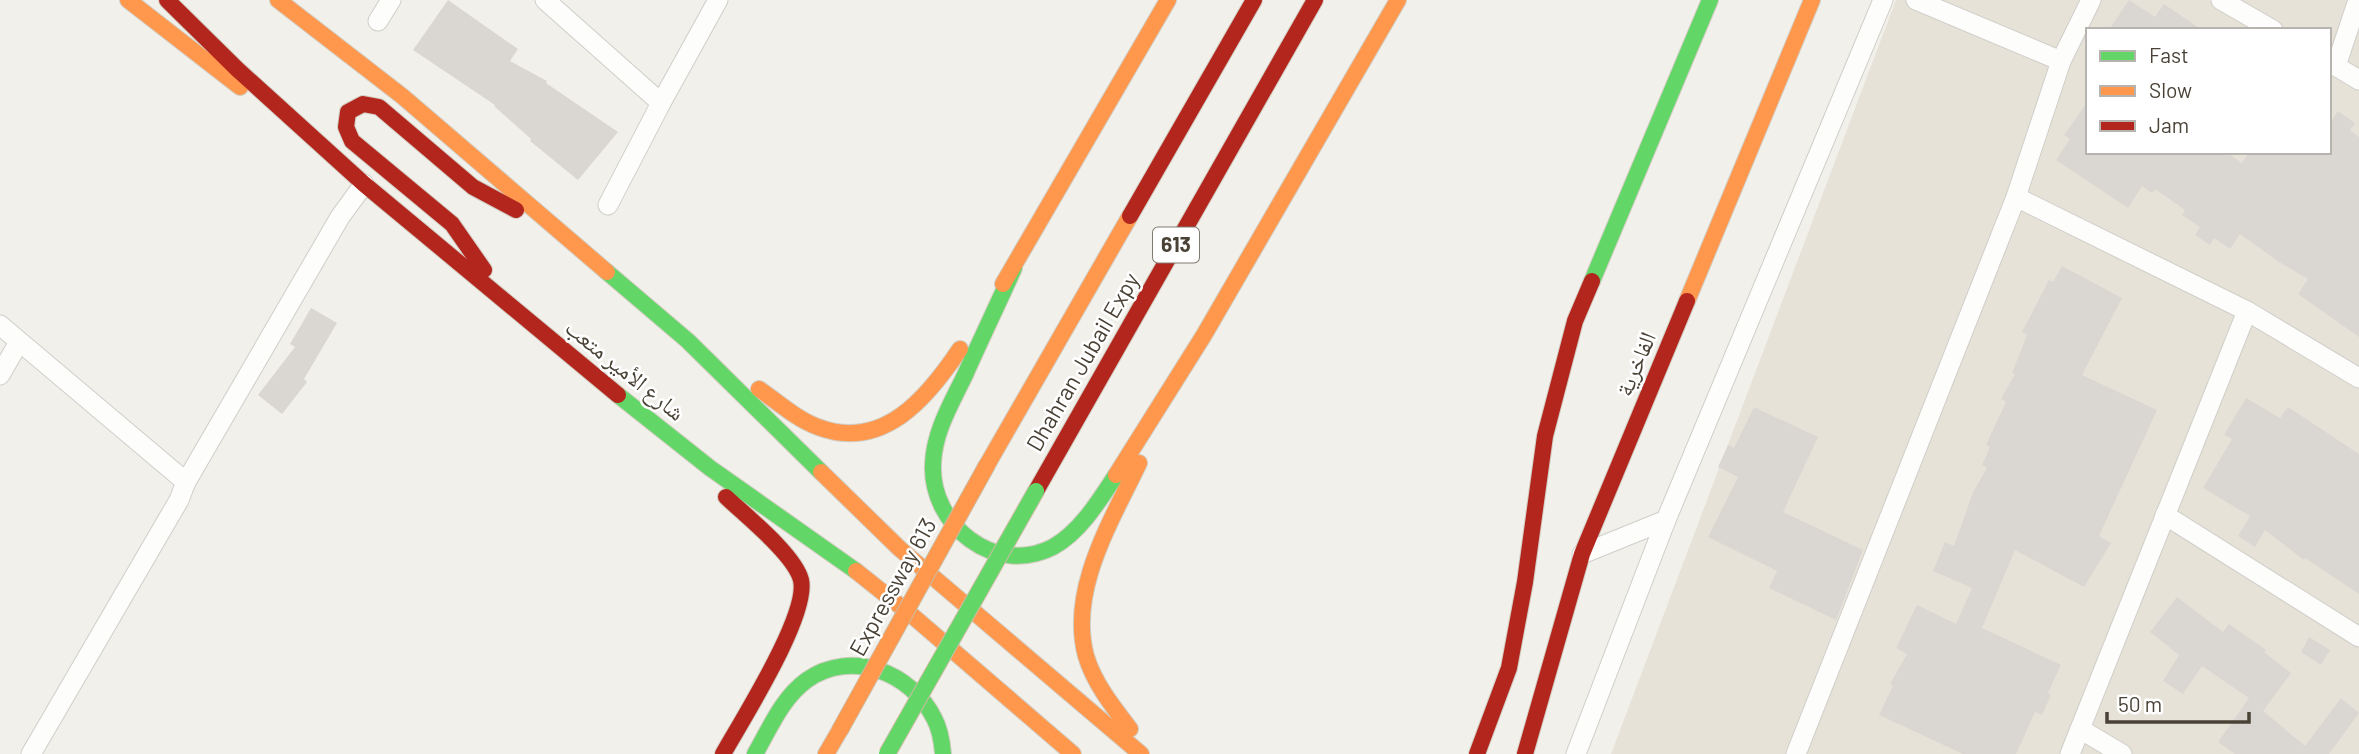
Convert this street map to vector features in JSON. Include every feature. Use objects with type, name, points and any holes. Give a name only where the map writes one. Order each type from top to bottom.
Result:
[{"type":"main road","points":[[128,0],[359,179]]},
{"type":"main road","name":"شارع الأمير متعب","points":[[167,0],[237,69],[359,179],[643,416],[710,468],[849,566],[915,618],[1073,754]]},
{"type":"main road","points":[[278,0],[402,96]]},
{"type":"main road","points":[[294,0],[688,341],[900,549],[1141,754]]},
{"type":"main road","name":"Dhahran Jubail Expy","points":[[986,465],[1254,0]]},
{"type":"main road","name":"Dhahran Jubail Expy","points":[[887,754],[1315,0]]},
{"type":"main road","points":[[1159,3],[1014,268],[936,437],[932,482],[941,503],[957,529],[995,556],[1021,557],[1045,550],[1067,537],[1089,512],[1176,383],[1398,0]]},
{"type":"main road","points":[[1477,754],[1509,668],[1525,582],[1545,436],[1575,321],[1710,0]]},
{"type":"main road","name":"الفاخرية","points":[[1525,754],[1582,554],[1812,0]]},
{"type":"main road","points":[[505,300],[452,224],[352,141],[345,124],[348,112],[363,104],[379,107],[473,187],[569,239]]},
{"type":"main road","points":[[688,341],[813,425],[846,432],[870,430],[907,415],[936,386],[1014,268]]},
{"type":"main road","points":[[1150,754],[1108,700],[1094,674],[1084,647],[1083,614],[1087,585],[1104,541],[1176,383]]},
{"type":"main road","points":[[643,416],[776,545],[801,579],[803,593],[798,611],[723,754]]},
{"type":"main road","name":"Expressway 613","points":[[826,754],[986,465]]},
{"type":"main road","points":[[755,754],[786,702],[806,681],[831,667],[852,665],[879,669],[912,690],[930,708],[940,728],[943,754]]},
{"type":"street","points":[[378,21],[391,0]]},
{"type":"street","points":[[545,0],[661,103]]},
{"type":"street","points":[[608,205],[718,0]]},
{"type":"street","points":[[1576,754],[1667,520],[1883,0]]},
{"type":"street","points":[[1916,0],[2061,61]]},
{"type":"street","points":[[1796,754],[2016,197],[2061,61],[2091,0]]},
{"type":"street","points":[[2221,0],[2270,28]]},
{"type":"street","points":[[2358,0],[2332,64],[2359,80]]},
{"type":"street","points":[[31,754],[179,500],[186,482],[340,217],[359,179]]},
{"type":"street","points":[[2016,197],[2247,311],[2359,378]]},
{"type":"street","points":[[2070,754],[2247,311]]},
{"type":"street","points":[[0,325],[186,482]]},
{"type":"street","points":[[0,375],[19,342]]},
{"type":"street","points":[[2165,515],[2359,636]]},
{"type":"street","points":[[1582,554],[1667,520]]},
{"type":"street","points":[[2080,729],[2122,754]]},
{"type":"shaded area","points":[[1896,0],[2359,0],[2359,754],[1611,754]]},
{"type":"building","points":[[448,0],[518,49],[510,61],[547,81],[546,83],[618,132],[578,180],[530,141],[531,139],[495,105],[413,50]]},
{"type":"building","points":[[2129,0],[2155,17],[2164,4],[2199,28],[2110,28]]},
{"type":"building","points":[[2086,104],[2086,154],[2229,154],[2242,163],[2248,154],[2331,154],[2331,122],[2338,111],[2355,123],[2350,130],[2359,137],[2359,337],[2298,294],[2308,279],[2240,234],[2230,249],[2214,238],[2210,245],[2195,235],[2200,227],[2182,215],[2185,210],[2155,189],[2152,193],[2142,186],[2128,208],[2056,160],[2070,139],[2064,135]]},
{"type":"building","points":[[2062,266],[2122,298],[2082,375],[2157,410],[2099,536],[2111,543],[2084,587],[2015,550],[1982,628],[2061,665],[2048,693],[2051,695],[2042,715],[2035,712],[2016,754],[1963,754],[1879,715],[1893,686],[1890,684],[1907,654],[1896,648],[1917,605],[1956,624],[1972,588],[1933,571],[1945,542],[1954,546],[1973,492],[1987,468],[1982,465],[1990,447],[1986,445],[2006,402],[2001,399],[2015,374],[2012,373],[2027,335],[2022,332],[2049,280],[2053,282]]},
{"type":"building","points":[[311,308],[337,323],[304,379],[307,382],[282,414],[258,395],[295,347],[290,344]]},
{"type":"building","points":[[2246,398],[2280,418],[2288,407],[2359,454],[2359,594],[2305,558],[2304,560],[2265,530],[2255,547],[2238,536],[2250,516],[2203,488],[2232,439],[2224,435]]},
{"type":"building","points":[[1754,407],[1818,437],[1783,512],[1863,550],[1836,620],[1769,588],[1777,571],[1708,537],[1738,477],[1718,467],[1728,445],[1734,448]]},
{"type":"building","points":[[2177,597],[2223,632],[2229,624],[2266,650],[2264,652],[2291,673],[2263,711],[2305,746],[2341,698],[2359,713],[2329,754],[2235,754],[2218,742],[2249,698],[2202,666],[2183,694],[2163,681],[2179,655],[2150,632]]},
{"type":"building","points":[[2309,637],[2330,650],[2321,665],[2301,652]]},
{"type":"traffic: fast","points":[[1592,281],[1710,0]]},
{"type":"traffic: fast","points":[[1014,268],[949,407],[936,441],[933,464],[935,486],[942,507],[954,525],[970,540],[989,550],[1009,555],[1031,555],[1053,547],[1072,533],[1116,475]]},
{"type":"traffic: fast","points":[[607,272],[688,341],[821,472]]},
{"type":"traffic: fast","points":[[618,395],[710,468],[856,571]]},
{"type":"traffic: fast","points":[[887,754],[1036,491]]},
{"type":"traffic: fast","points":[[755,754],[777,714],[798,687],[824,671],[842,666],[878,670],[911,688],[924,702],[938,726],[943,754]]},
{"type":"traffic: slow","points":[[128,0],[240,87]]},
{"type":"traffic: slow","points":[[278,0],[402,96],[607,272]]},
{"type":"traffic: slow","points":[[1003,284],[1168,0]]},
{"type":"traffic: slow","points":[[1116,475],[1204,335],[1398,0]]},
{"type":"traffic: slow","points":[[1687,301],[1812,0]]},
{"type":"traffic: slow","points":[[987,465],[1130,216]]},
{"type":"traffic: slow","points":[[759,389],[810,424],[841,433],[863,432],[883,426],[918,401],[960,349]]},
{"type":"traffic: slow","points":[[1130,729],[1094,676],[1086,656],[1082,631],[1083,606],[1096,556],[1139,463]]},
{"type":"traffic: slow","points":[[840,730],[987,465]]},
{"type":"traffic: slow","points":[[821,472],[900,549],[1141,754]]},
{"type":"traffic: slow","points":[[856,571],[915,618],[1073,754]]},
{"type":"traffic: slow","points":[[826,754],[840,730]]},
{"type":"traffic: jam","points":[[167,0],[237,69],[364,184],[618,395]]},
{"type":"traffic: jam","points":[[1130,216],[1254,0]]},
{"type":"traffic: jam","points":[[1036,491],[1315,0]]},
{"type":"traffic: jam","points":[[484,270],[452,224],[352,141],[346,127],[348,112],[363,104],[379,107],[473,187],[516,210]]},
{"type":"traffic: jam","points":[[1477,754],[1509,668],[1525,582],[1545,436],[1575,321],[1592,281]]},
{"type":"traffic: jam","points":[[1525,754],[1582,554],[1687,301]]},
{"type":"traffic: jam","points":[[723,754],[785,641],[801,596],[801,580],[797,570],[780,547],[726,497]]}]
